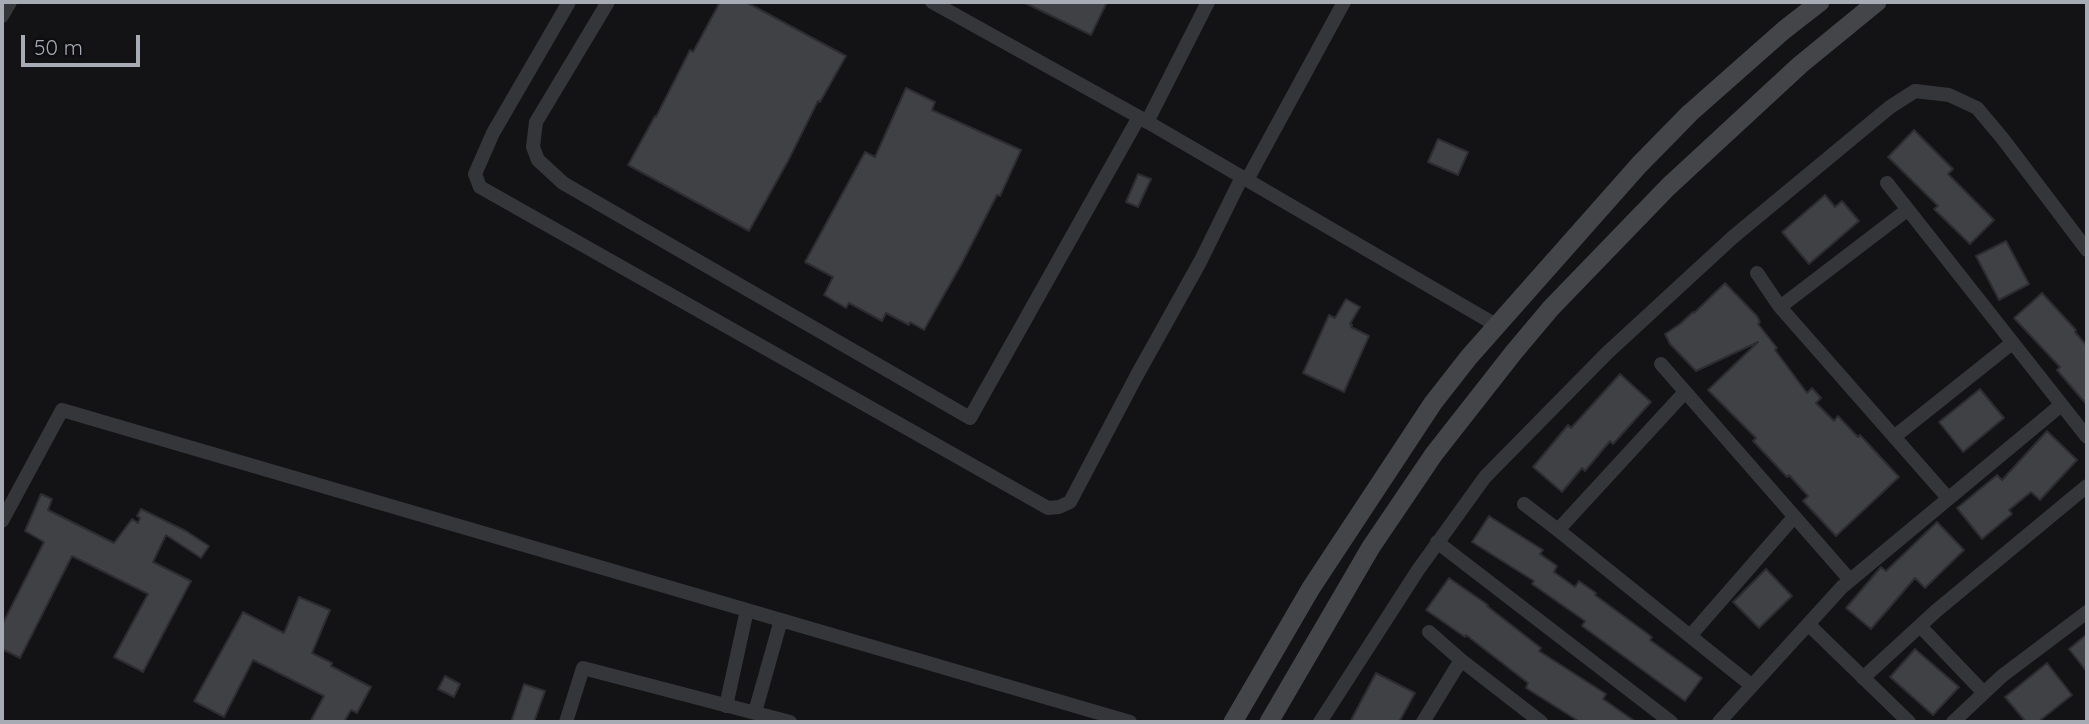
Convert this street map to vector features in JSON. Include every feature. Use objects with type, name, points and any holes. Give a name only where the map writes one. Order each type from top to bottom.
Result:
[{"type":"street","points":[[2,16],[10,2]]},
{"type":"street","points":[[569,2],[487,145],[475,174],[480,187],[1048,508],[1070,502],[1137,375],[1344,2]]},
{"type":"street","points":[[608,2],[536,122],[533,147],[538,160],[563,183],[970,418],[1143,120],[1208,2]]},
{"type":"street","points":[[932,2],[1143,120],[1496,325]]},
{"type":"street","points":[[1233,722],[1311,588],[1433,403],[1496,325],[1639,165],[1690,113],[1820,2]]},
{"type":"street","points":[[1269,722],[1371,547],[1434,454],[1521,343],[1551,308],[1668,187],[1800,65],[1877,2]]},
{"type":"street","points":[[1320,722],[1418,570],[1485,477],[1607,353],[1733,237],[1890,107],[1916,91],[1949,95],[1977,108],[2087,250]]},
{"type":"street","points":[[1887,183],[2087,437]]},
{"type":"street","points":[[1780,307],[1907,210]]},
{"type":"street","points":[[1757,274],[1780,307],[1948,498]]},
{"type":"street","points":[[1894,437],[2012,343]]},
{"type":"street","points":[[1661,364],[1850,580]]},
{"type":"street","points":[[1559,530],[1685,392]]},
{"type":"street","points":[[1719,722],[1850,580],[2061,405]]},
{"type":"street","points":[[2,521],[62,410],[1130,722]]},
{"type":"street","points":[[1863,678],[1920,626],[2087,486]]},
{"type":"street","points":[[1524,504],[1751,685]]},
{"type":"street","points":[[1690,636],[1794,517]]},
{"type":"street","points":[[1437,542],[1671,722]]},
{"type":"street","points":[[726,706],[747,610]]},
{"type":"street","points":[[1953,722],[2002,676],[2087,612]]},
{"type":"street","points":[[755,712],[780,620]]},
{"type":"street","points":[[1808,624],[1909,722]]},
{"type":"street","points":[[1920,626],[1984,693]]},
{"type":"street","points":[[1429,632],[1541,722]]},
{"type":"street","points":[[1423,722],[1461,660]]},
{"type":"street","points":[[566,722],[583,668],[790,722]]},
{"type":"building","points":[[720,2],[746,2],[846,56],[820,102],[818,101],[749,231],[628,165],[690,50],[693,52]]},
{"type":"building","points":[[1023,2],[1107,2],[1091,35]]},
{"type":"building","points":[[906,88],[935,102],[932,110],[1021,150],[1000,196],[997,195],[924,330],[886,313],[882,321],[849,303],[846,308],[824,295],[833,277],[805,262],[865,152],[875,157]]},
{"type":"building","points":[[1914,130],[1953,169],[1948,174],[1994,220],[1970,244],[1934,209],[1938,206],[1888,157]]},
{"type":"building","points":[[1438,139],[1468,152],[1458,175],[1428,162]]},
{"type":"building","points":[[1138,174],[1151,179],[1138,207],[1126,202]]},
{"type":"building","points":[[1825,195],[1835,207],[1842,201],[1859,221],[1809,264],[1782,232]]},
{"type":"building","points":[[2006,241],[2029,284],[1999,300],[1976,256]]},
{"type":"building","points":[[1725,283],[1757,316],[1760,322],[1758,324],[1807,393],[1812,388],[1821,398],[1816,403],[1834,421],[1838,416],[1858,437],[1860,435],[1899,477],[1836,536],[1803,501],[1808,496],[1753,441],[1756,438],[1708,390],[1758,342],[1696,371],[1670,344],[1665,334],[1694,313]]},
{"type":"building","points":[[2042,293],[2087,346],[2087,405],[2057,370],[2060,367],[2014,318]]},
{"type":"building","points":[[1346,299],[1360,307],[1350,324],[1351,327],[1369,336],[1344,392],[1303,373],[1329,315],[1335,318]]},
{"type":"building","points":[[1620,374],[1651,402],[1613,444],[1610,441],[1585,471],[1582,468],[1562,492],[1533,467],[1568,425],[1571,428]]},
{"type":"building","points":[[1980,389],[2004,418],[1963,452],[1939,422]]},
{"type":"building","points":[[2047,431],[2077,460],[2040,500],[2031,492],[2009,510],[2012,514],[1982,539],[1957,508],[1997,475],[2002,480]]},
{"type":"building","points":[[41,494],[52,499],[48,510],[114,543],[132,519],[138,523],[140,518],[137,516],[141,509],[186,531],[209,546],[201,558],[166,535],[153,562],[191,581],[143,672],[114,657],[148,594],[72,556],[20,658],[2,649],[2,625],[44,542],[25,531]]},
{"type":"building","points":[[1489,516],[1543,550],[1540,554],[1557,566],[1554,572],[1575,587],[1579,581],[1596,593],[1595,595],[1652,637],[1650,640],[1702,678],[1685,701],[1582,626],[1585,621],[1532,584],[1534,581],[1472,542]]},
{"type":"building","points":[[1937,522],[1964,550],[1925,588],[1915,578],[1871,629],[1846,608],[1881,567],[1886,571]]},
{"type":"building","points":[[1766,569],[1792,596],[1759,628],[1733,602]]},
{"type":"building","points":[[1449,578],[1488,605],[1541,648],[1539,651],[1606,694],[1603,699],[1636,722],[1580,722],[1526,688],[1528,683],[1466,635],[1465,637],[1426,610]]},
{"type":"building","points":[[299,597],[330,610],[312,653],[371,687],[357,713],[351,710],[344,722],[310,722],[324,696],[253,660],[224,717],[194,701],[243,612],[284,633]]},
{"type":"building","points":[[2087,634],[2087,672],[2069,649]]},
{"type":"building","points":[[1915,649],[1959,687],[1933,715],[1890,677]]},
{"type":"building","points":[[2047,663],[2072,695],[2038,722],[2026,722],[2005,697]]},
{"type":"building","points":[[1376,673],[1415,693],[1399,722],[1350,722]]},
{"type":"building","points":[[445,676],[460,684],[454,697],[438,689]]},
{"type":"building","points":[[524,684],[545,691],[534,722],[511,722]]}]
